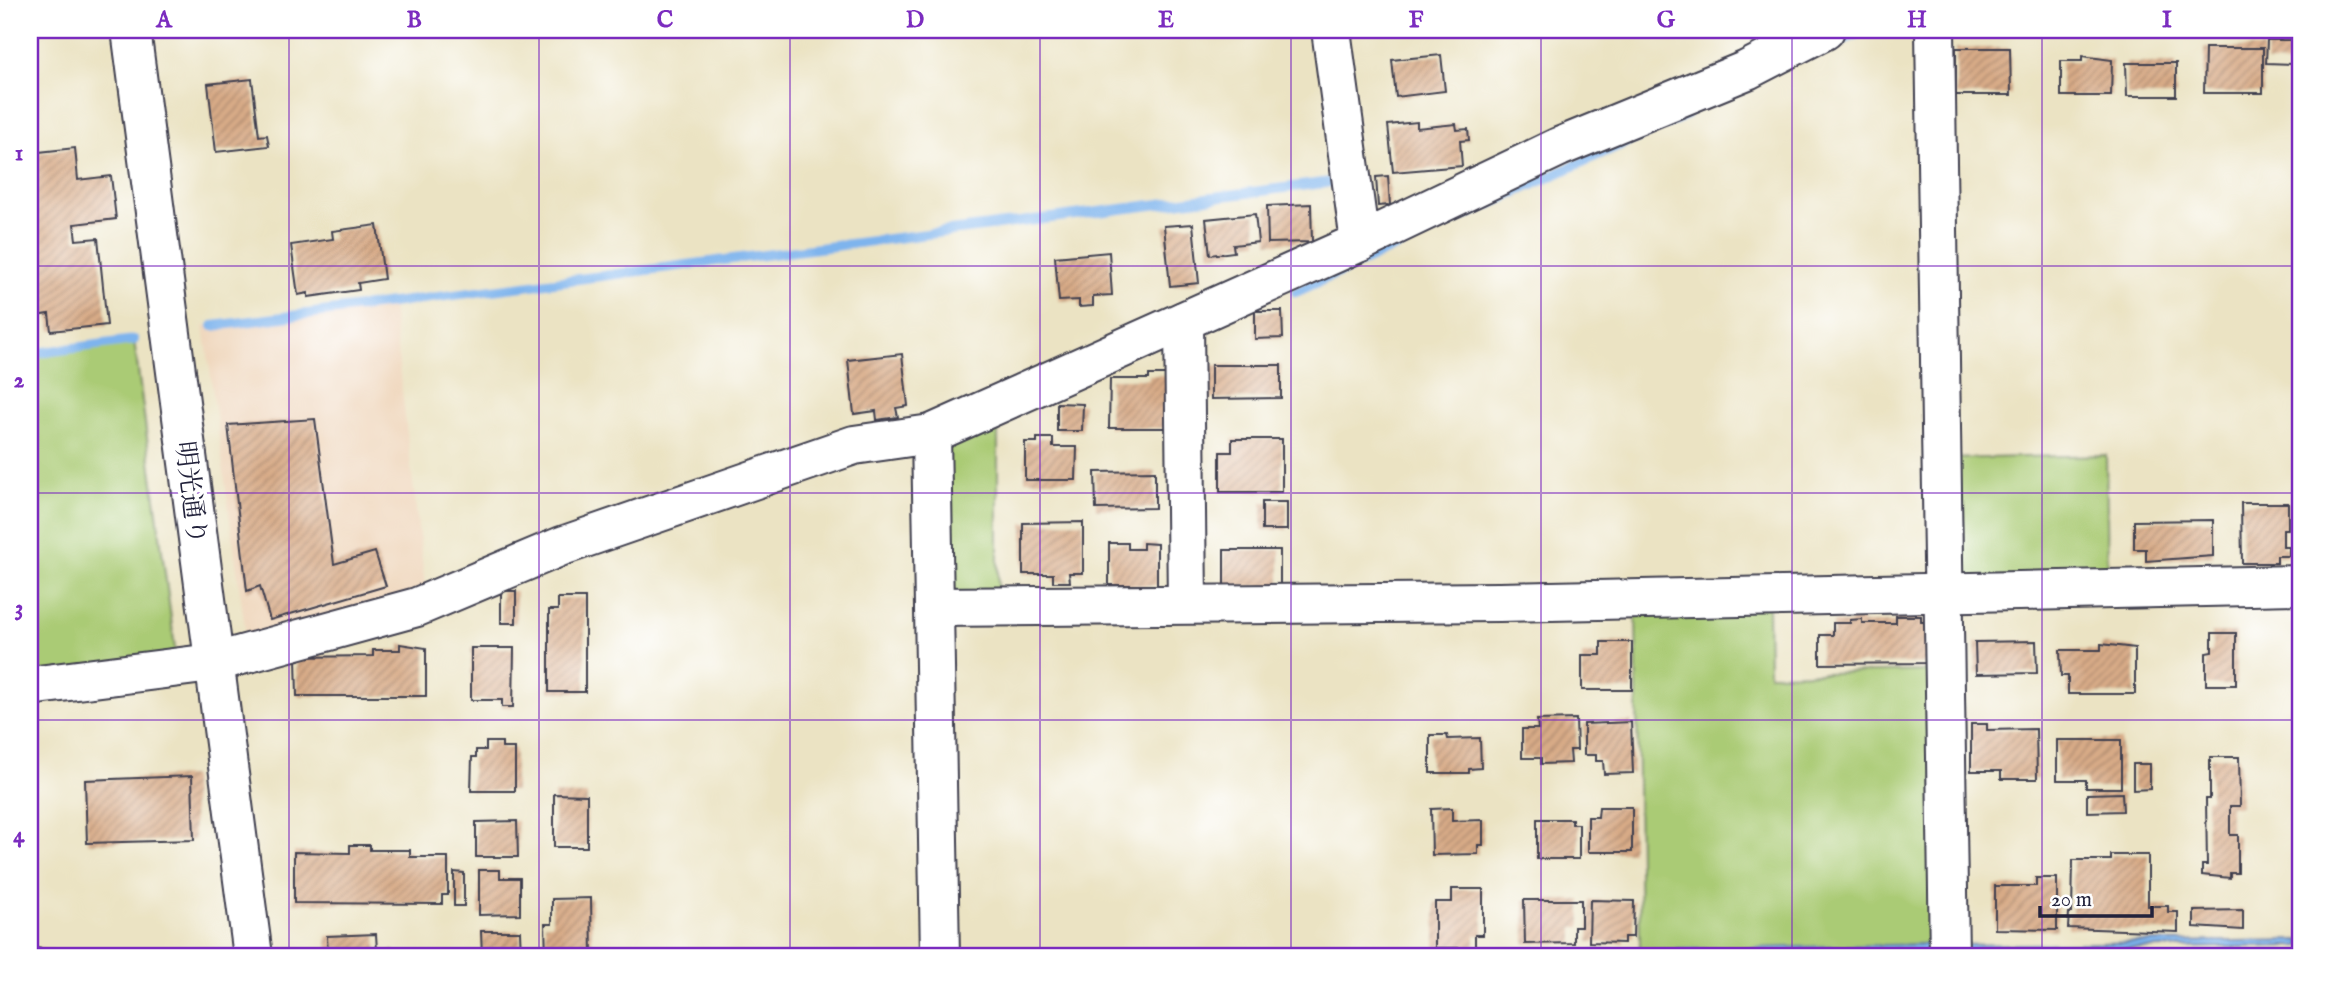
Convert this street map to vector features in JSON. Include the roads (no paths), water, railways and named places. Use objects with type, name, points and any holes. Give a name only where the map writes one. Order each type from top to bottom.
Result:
[{"type":"street","name":"明光通り","points":[[131,30],[212,663],[253,956]]},
{"type":"street","points":[[1331,30],[1360,242]]},
{"type":"street","points":[[30,686],[212,663],[417,607],[562,546],[855,445],[931,434],[1360,242],[1559,147],[1747,70],[1825,30]]},
{"type":"street","points":[[1935,30],[1949,956]]},
{"type":"street","points":[[1184,321],[1187,604]]},
{"type":"street","points":[[931,434],[940,956]]},
{"type":"street","points":[[934,607],[1499,602],[1942,590],[2301,585]]},
{"type":"water","points":[[2301,940],[2301,946],[1961,951],[1960,945]]},
{"type":"water","points":[[1935,944],[1935,953],[1372,956]]},
{"type":"waterway","points":[[1827,48],[1865,30]]},
{"type":"waterway","points":[[1296,292],[1686,115]]},
{"type":"waterway","points":[[213,326],[1331,182]]},
{"type":"waterway","points":[[30,354],[134,340]]}]
